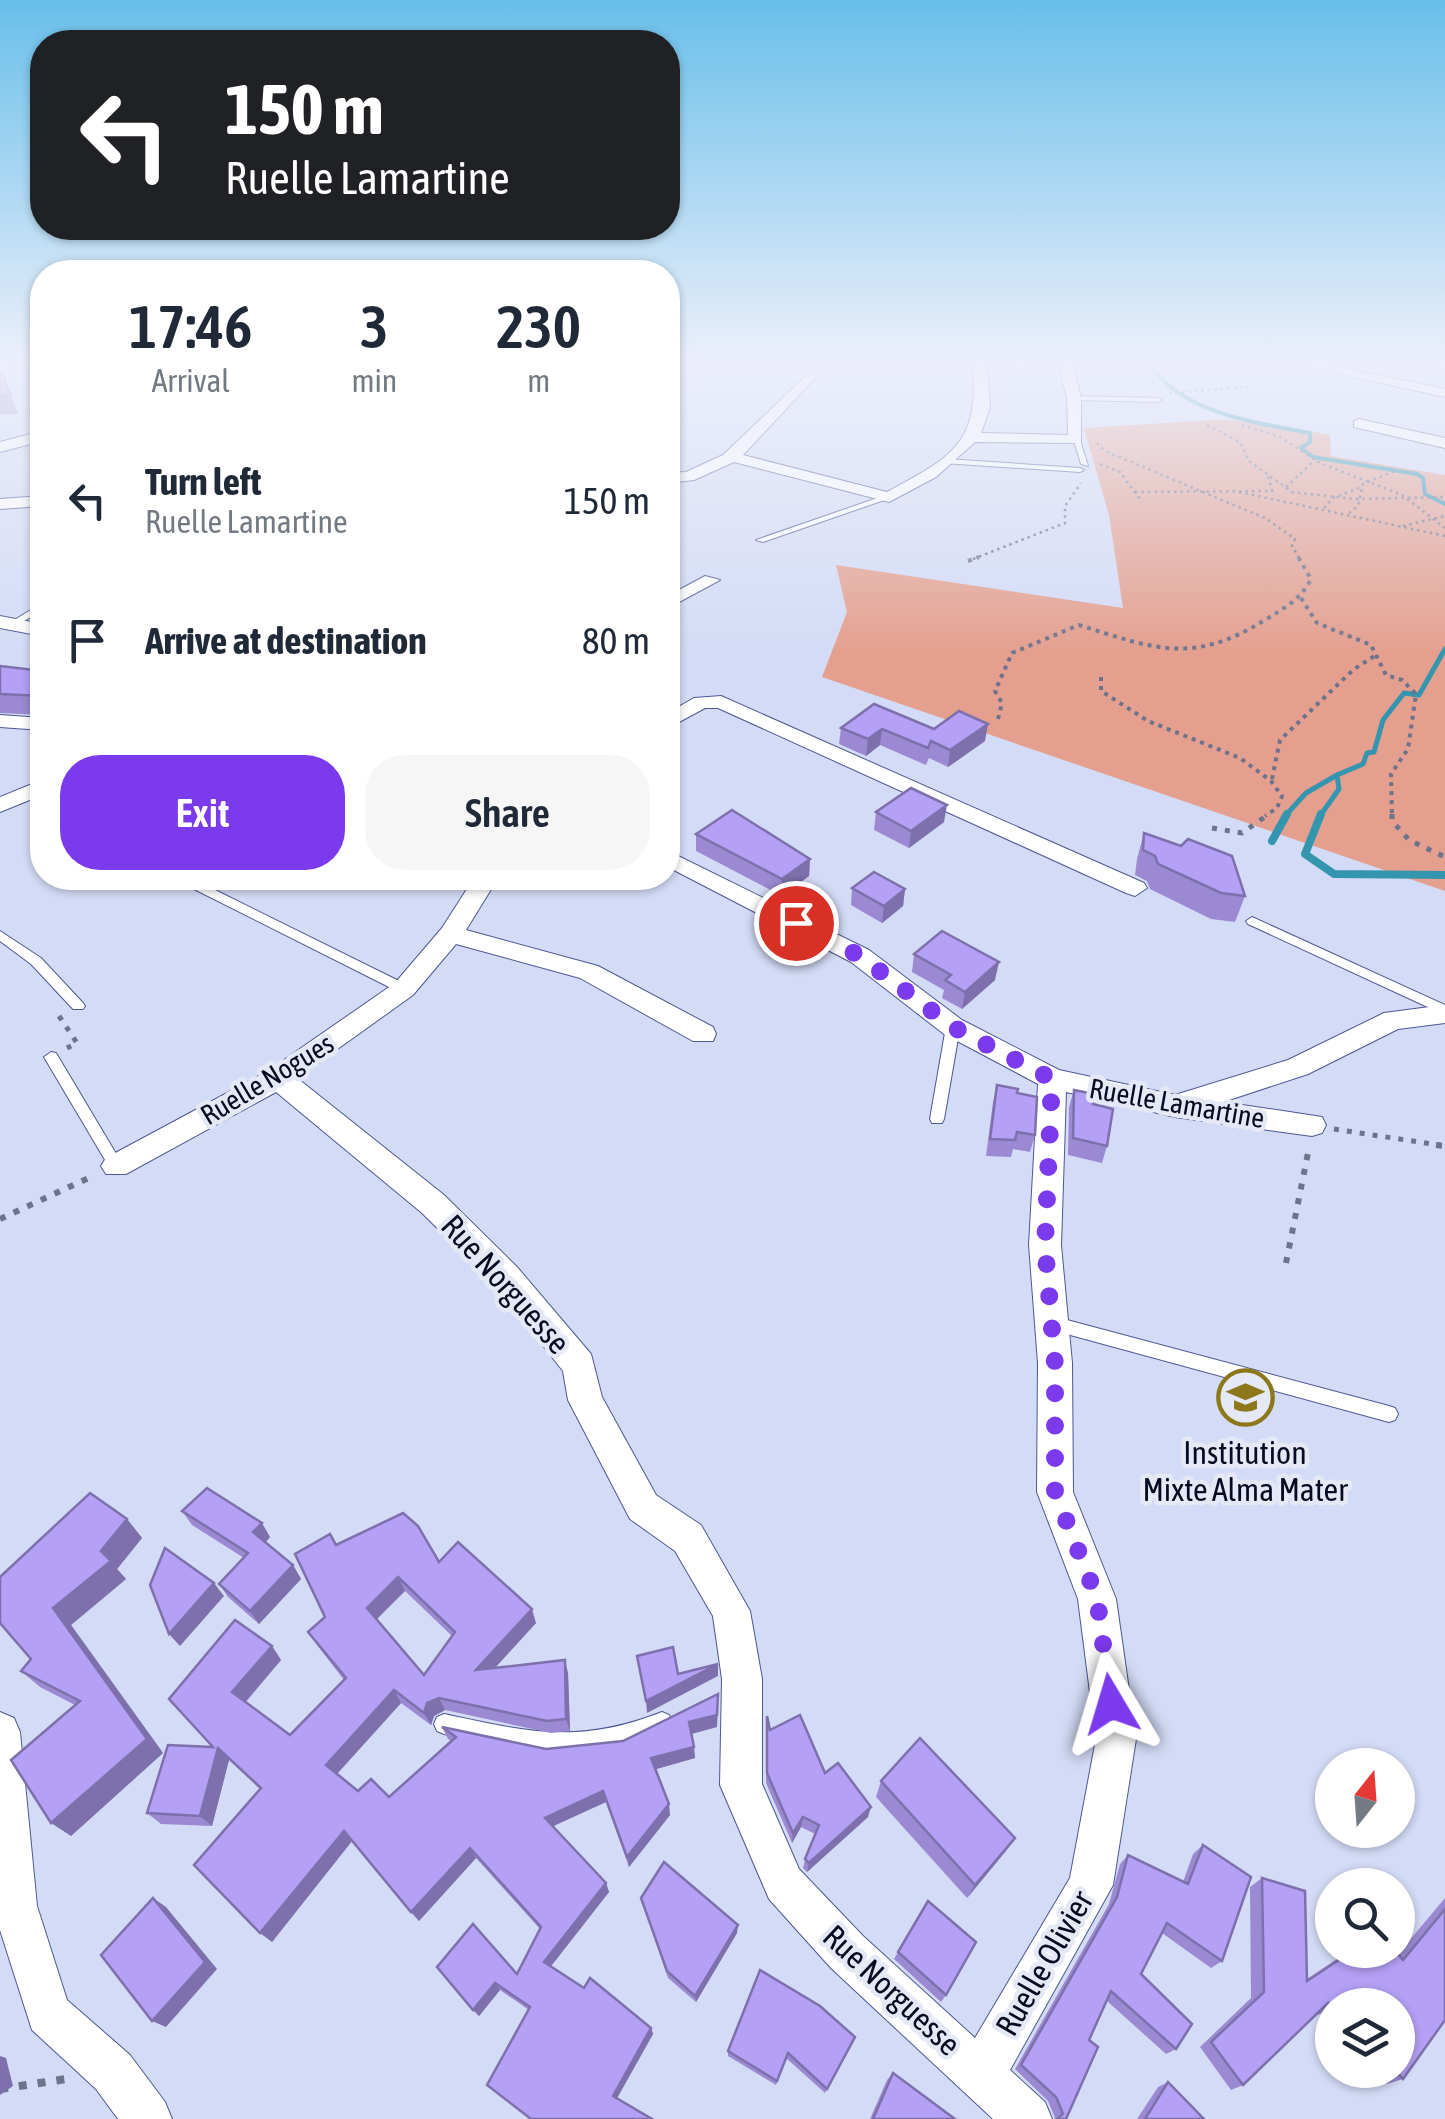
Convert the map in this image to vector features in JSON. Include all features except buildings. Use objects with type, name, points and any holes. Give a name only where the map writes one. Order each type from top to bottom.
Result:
[{"type":"street","points":[[680,478],[696,478],[729,457]]},
{"type":"street","points":[[733,457],[889,497],[951,457]]},
{"type":"street","points":[[0,504],[30,502]]},
{"type":"street","points":[[680,597],[712,580]]},
{"type":"street","points":[[680,715],[701,702],[721,702],[1135,888]]},
{"type":"street","points":[[0,721],[30,723]]},
{"type":"street","points":[[0,805],[30,792]]},
{"type":"street","name":"Ruelle Lamartine","points":[[680,864],[860,956],[953,1027],[1052,1079],[1175,1106],[1312,1125]]},
{"type":"street","name":"Ruelle Nogues","points":[[116,1166],[278,1078],[404,989],[451,934],[478,890]]},
{"type":"street","points":[[451,934],[589,972],[703,1034]]},
{"type":"street","points":[[1175,1106],[1298,1068],[1393,1020],[1445,1012]]},
{"type":"street","name":"Rue Norguesse","points":[[278,1078],[433,1204],[506,1276],[579,1365],[585,1400],[643,1507],[688,1538],[731,1611],[730,1687],[741,1786],[784,1884],[847,1952],[1028,2119]]},
{"type":"street","name":"Ruelle Olivier","points":[[980,2074],[1091,1885],[1116,1739],[1097,1598],[1055,1492],[1052,1323],[1045,1246],[1052,1079]]},
{"type":"street","points":[[0,1732],[15,1906],[48,2014],[113,2072],[148,2119]]},
{"type":"lane","points":[[946,462],[1082,467],[1080,457]]},
{"type":"lane","points":[[760,540],[889,497]]},
{"type":"lane","points":[[6,623],[30,612]]},
{"type":"lane","points":[[206,890],[404,989]]},
{"type":"lane","points":[[1252,921],[1445,1012]]},
{"type":"lane","points":[[0,934],[36,961],[78,1006]]},
{"type":"lane","points":[[937,1119],[953,1027]]},
{"type":"lane","points":[[50,1057],[116,1166]]},
{"type":"lane","points":[[1052,1323],[1390,1414]]},
{"type":"lane","points":[[444,1724],[551,1747],[625,1739],[689,1709]]},
{"type":"path","points":[[998,719],[1002,703],[995,691],[1012,654],[1035,642],[1079,625],[1158,650],[1198,651],[1244,633],[1301,598],[1311,579],[1292,546],[1295,539],[1265,518],[1118,457]]},
{"type":"path","points":[[1249,457],[1249,462],[1292,492]]},
{"type":"path","points":[[1310,457],[1402,495],[1445,528]]},
{"type":"path","points":[[1286,487],[1315,460]]},
{"type":"path","points":[[968,560],[1065,523],[1065,506],[1072,492],[1081,488],[1082,467],[1102,464],[1120,472],[1142,502]]},
{"type":"path","points":[[1324,508],[1333,498],[1396,470]]},
{"type":"path","points":[[1268,475],[1272,491]]},
{"type":"path","points":[[1358,506],[1360,488]]},
{"type":"path","points":[[1135,492],[1187,496],[1272,491],[1333,498],[1445,498]]},
{"type":"path","points":[[1240,492],[1445,536]]},
{"type":"path","points":[[1348,515],[1358,506],[1388,497]]},
{"type":"path","points":[[1400,527],[1445,516]]},
{"type":"path","points":[[1301,598],[1316,623],[1371,646],[1386,675],[1402,680],[1416,694],[1408,749],[1390,774],[1392,821],[1409,840],[1445,856]]},
{"type":"path","points":[[1272,779],[1280,740],[1353,670],[1376,655]]},
{"type":"path","points":[[1102,678],[1101,691],[1145,720],[1183,733],[1272,779],[1282,796],[1263,820],[1242,833],[1212,828]]},
{"type":"path","points":[[50,1057],[77,1043],[58,1015],[78,1006]]},
{"type":"path","points":[[1286,1263],[1312,1125],[1445,1146]]},
{"type":"path","points":[[0,1219],[116,1166]]},
{"type":"path","points":[[0,2089],[113,2072]]},
{"type":"shaded area","points":[[1092,457],[1336,457],[1445,475],[1445,891],[822,677],[847,612],[836,565],[1123,608],[1109,515]]},
{"type":"waterway","points":[[1313,457],[1417,474],[1423,478],[1425,494],[1445,504]]},
{"type":"waterway","points":[[1337,775],[1363,764],[1367,753],[1374,752],[1383,720],[1404,693],[1419,695],[1445,649]]},
{"type":"waterway","points":[[1285,816],[1306,793],[1337,775]]},
{"type":"waterway","points":[[1320,815],[1339,789],[1337,775]]},
{"type":"waterway","points":[[1272,841],[1287,814]]},
{"type":"waterway","points":[[1320,815],[1305,854],[1334,874],[1445,875]]},
{"type":"place","name":"Institution Mixte Alma Mater","points":[[1245,1398]]},
{"type":"route","points":[[796,923],[860,956],[953,1027],[1052,1079],[1045,1246],[1055,1364],[1055,1492],[1097,1598],[1111,1704]]}]
